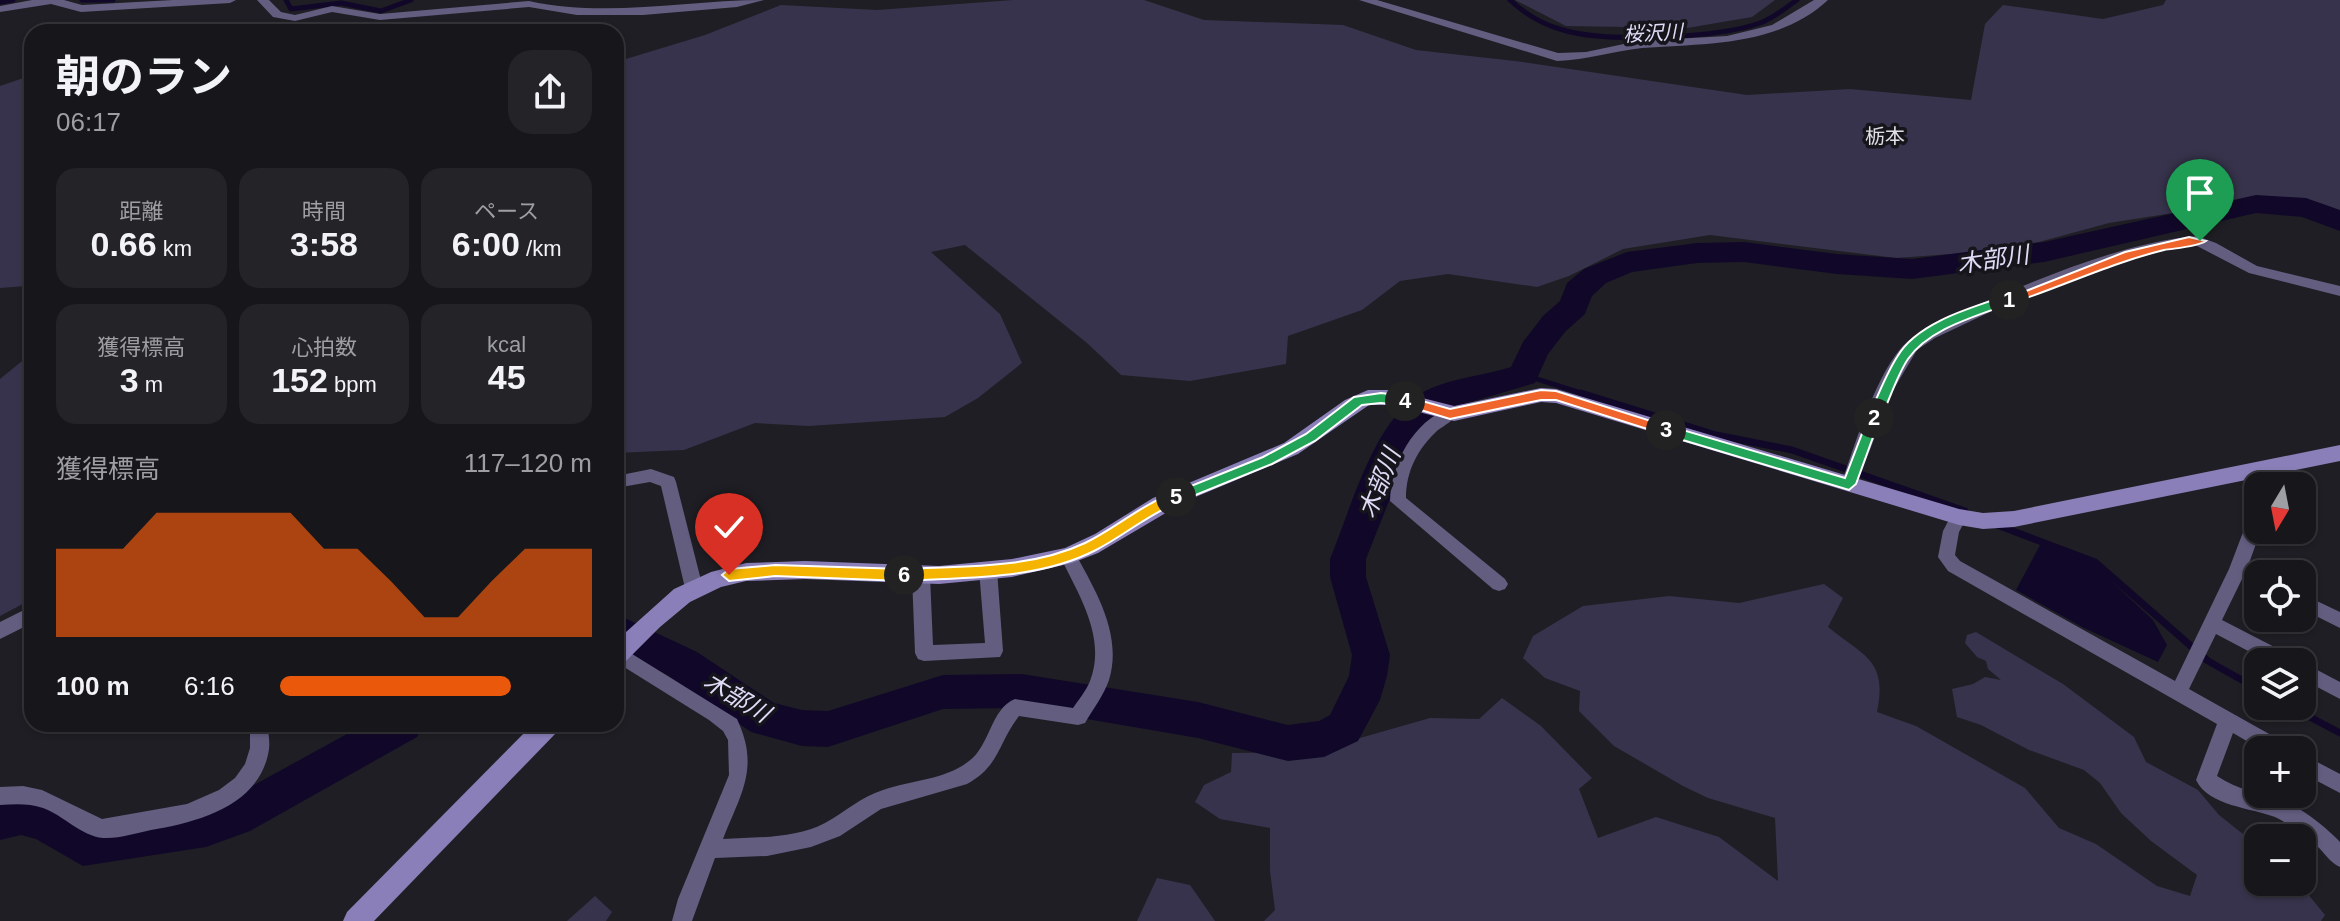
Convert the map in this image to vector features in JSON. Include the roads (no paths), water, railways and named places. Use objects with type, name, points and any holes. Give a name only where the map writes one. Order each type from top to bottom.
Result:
[{"type":"street","points":[[0,9],[52,0],[81,9],[230,0]]},
{"type":"street","points":[[263,0],[277,15],[295,18],[332,9],[380,17],[531,2],[550,10],[624,11],[758,0]]},
{"type":"street","points":[[1365,0],[1557,57],[1586,56],[1638,45],[1727,40],[1776,27],[1822,0]]},
{"type":"street","points":[[1849,484],[1878,409],[1902,357],[1914,343],[1937,328],[2031,291],[2129,255],[2189,240],[2200,241],[2253,270],[2340,291]]},
{"type":"street","points":[[1499,584],[1398,501],[1399,483],[1407,460],[1435,422],[1450,414],[1541,395],[1556,396],[1959,517],[1983,521],[2014,519],[2244,481]]},
{"type":"street","points":[[624,647],[653,619],[694,588],[729,575],[752,571],[921,576],[1032,565],[1068,556],[1091,546],[1161,503],[1256,465],[1310,438],[1358,401],[1399,399],[1450,414]]},
{"type":"street","points":[[2283,472],[2340,453]]},
{"type":"street","points":[[624,480],[651,475],[668,482],[694,588]]},
{"type":"street","points":[[1959,517],[1951,531],[1946,557],[1954,566],[2255,736]]},
{"type":"street","points":[[2179,692],[2247,544]]},
{"type":"street","points":[[709,849],[766,845],[823,834],[853,812],[880,799],[954,779],[979,766],[997,744],[1015,707],[1078,717],[1101,678],[1103,645],[1097,612],[1068,556]]},
{"type":"street","points":[[2238,569],[2244,572]]},
{"type":"street","points":[[921,576],[924,653],[994,651],[988,570]]},
{"type":"street","points":[[2316,608],[2340,620]]},
{"type":"street","points":[[0,631],[24,618]]},
{"type":"street","points":[[2212,623],[2259,648]]},
{"type":"street","points":[[624,658],[716,714],[730,725],[737,740],[739,775],[682,921]]},
{"type":"street","points":[[2316,678],[2340,691]]},
{"type":"street","points":[[2228,721],[2206,780],[2231,796],[2281,810],[2325,840],[2340,857]]},
{"type":"street","points":[[0,796],[25,793],[53,802],[99,829],[176,817],[208,808],[231,795],[247,778],[259,756],[260,732]]},
{"type":"street","points":[[356,921],[541,732]]},
{"type":"street","points":[[2316,771],[2340,784]]},
{"type":"waterway","name":"桜沢川","points":[[0,2],[13,0]]},
{"type":"waterway","name":"桜沢川","points":[[82,0],[113,0]]},
{"type":"waterway","name":"桜沢川","points":[[286,0],[291,9],[341,3],[381,11],[411,0]]},
{"type":"waterway","points":[[1510,0],[1556,28],[1582,34],[1633,37],[1691,35],[1741,28],[1765,21],[1797,0]]},
{"type":"waterway","name":"木部川","points":[[624,634],[683,664],[765,719],[802,728],[828,729],[943,692],[1022,691],[1198,720],[1288,743],[1324,739],[1344,728],[1360,700],[1368,676],[1371,655],[1348,577],[1348,559],[1394,448],[1420,411],[1435,400],[1524,375],[1534,350],[1554,324],[1574,306],[1578,291],[1595,276],[1627,262],[1697,253],[1744,252],[1837,264],[1912,269],[2044,252],[2256,204],[2306,208],[2340,221]]},
{"type":"waterway","points":[[1524,375],[1587,395]]},
{"type":"waterway","points":[[1581,393],[1716,435],[1792,450],[1965,511]]},
{"type":"waterway","points":[[1997,525],[2095,562],[2208,661],[2244,681]]},
{"type":"waterway","points":[[2315,720],[2340,733]]},
{"type":"waterway","name":"木部川","points":[[0,820],[21,815],[45,821],[83,845],[206,827],[235,817],[389,732]]},
{"type":"district","name":"栃本","points":[[1885,136]]}]
